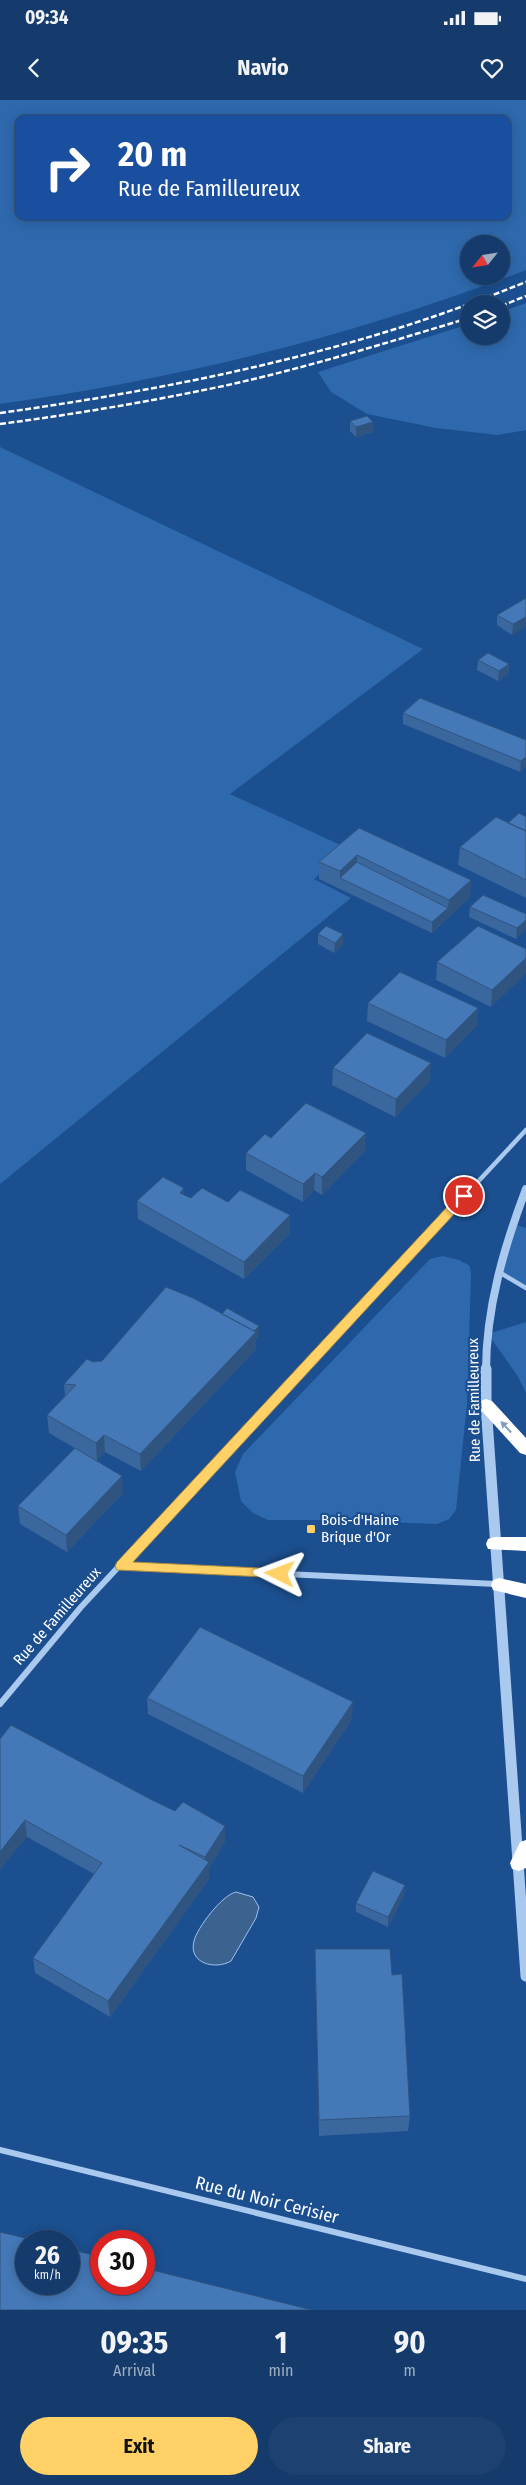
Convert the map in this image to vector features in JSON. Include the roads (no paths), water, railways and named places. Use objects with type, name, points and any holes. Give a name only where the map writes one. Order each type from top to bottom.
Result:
[{"type":"highway","points":[[486,1405],[526,1449]]},
{"type":"highway","points":[[494,1544],[526,1544]]},
{"type":"highway","points":[[499,1585],[526,1591]]},
{"type":"street","name":"Rue de Familleureux","points":[[0,1704],[81,1607],[526,1130]]},
{"type":"street","name":"Rue de Familleureux","points":[[526,1189],[513,1224],[499,1272],[488,1334],[486,1405],[494,1544],[522,1855],[526,1976]]},
{"type":"street","points":[[499,1272],[526,1288]]},
{"type":"street","points":[[121,1566],[499,1585]]},
{"type":"street","name":"Rue du Noir Cerisier","points":[[0,2150],[526,2279]]},
{"type":"railway","points":[[493,295],[526,282]]},
{"type":"railway","points":[[510,302],[526,296]]},
{"type":"railway","points":[[0,413],[119,394],[238,371],[355,341],[413,324],[460,307]]},
{"type":"railway","points":[[0,424],[114,407],[228,385],[319,362],[460,321]]},
{"type":"place","name":"Bois-d'Haine Brique d'Or","points":[[311,1529]]}]
